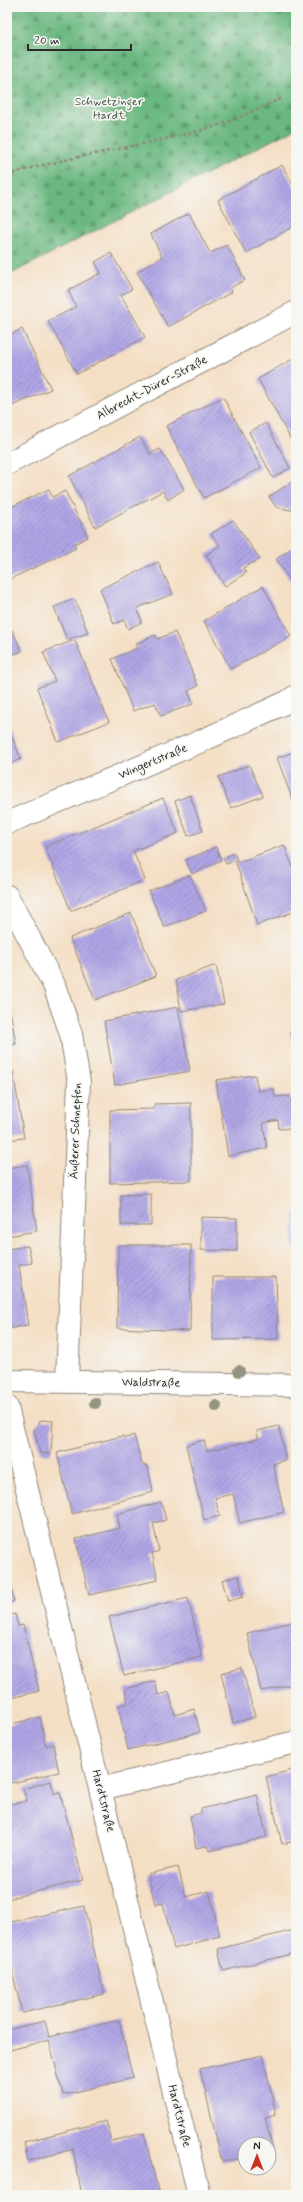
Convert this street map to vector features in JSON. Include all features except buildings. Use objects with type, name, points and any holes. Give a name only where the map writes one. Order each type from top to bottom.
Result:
[{"type":"street","name":"Albrecht-Dürer-Straße","points":[[7,464],[296,312]]},
{"type":"street","name":"Wingertstraße","points":[[7,823],[199,742],[287,702],[296,696]]},
{"type":"street","name":"Äußerer Schnepfen","points":[[7,896],[54,985],[71,1034],[79,1082],[67,1382]]},
{"type":"street","name":"Waldstraße","points":[[7,1381],[296,1385]]},
{"type":"street","name":"Hardtstraße","points":[[7,1407],[198,2195]]},
{"type":"street","points":[[100,1789],[296,1742]]},
{"type":"path","points":[[7,175],[50,162],[137,146],[211,128],[283,98]]},
{"type":"green space","name":"Schwetzinger Hardt","points":[[7,7],[296,7],[296,128],[7,276]]}]
